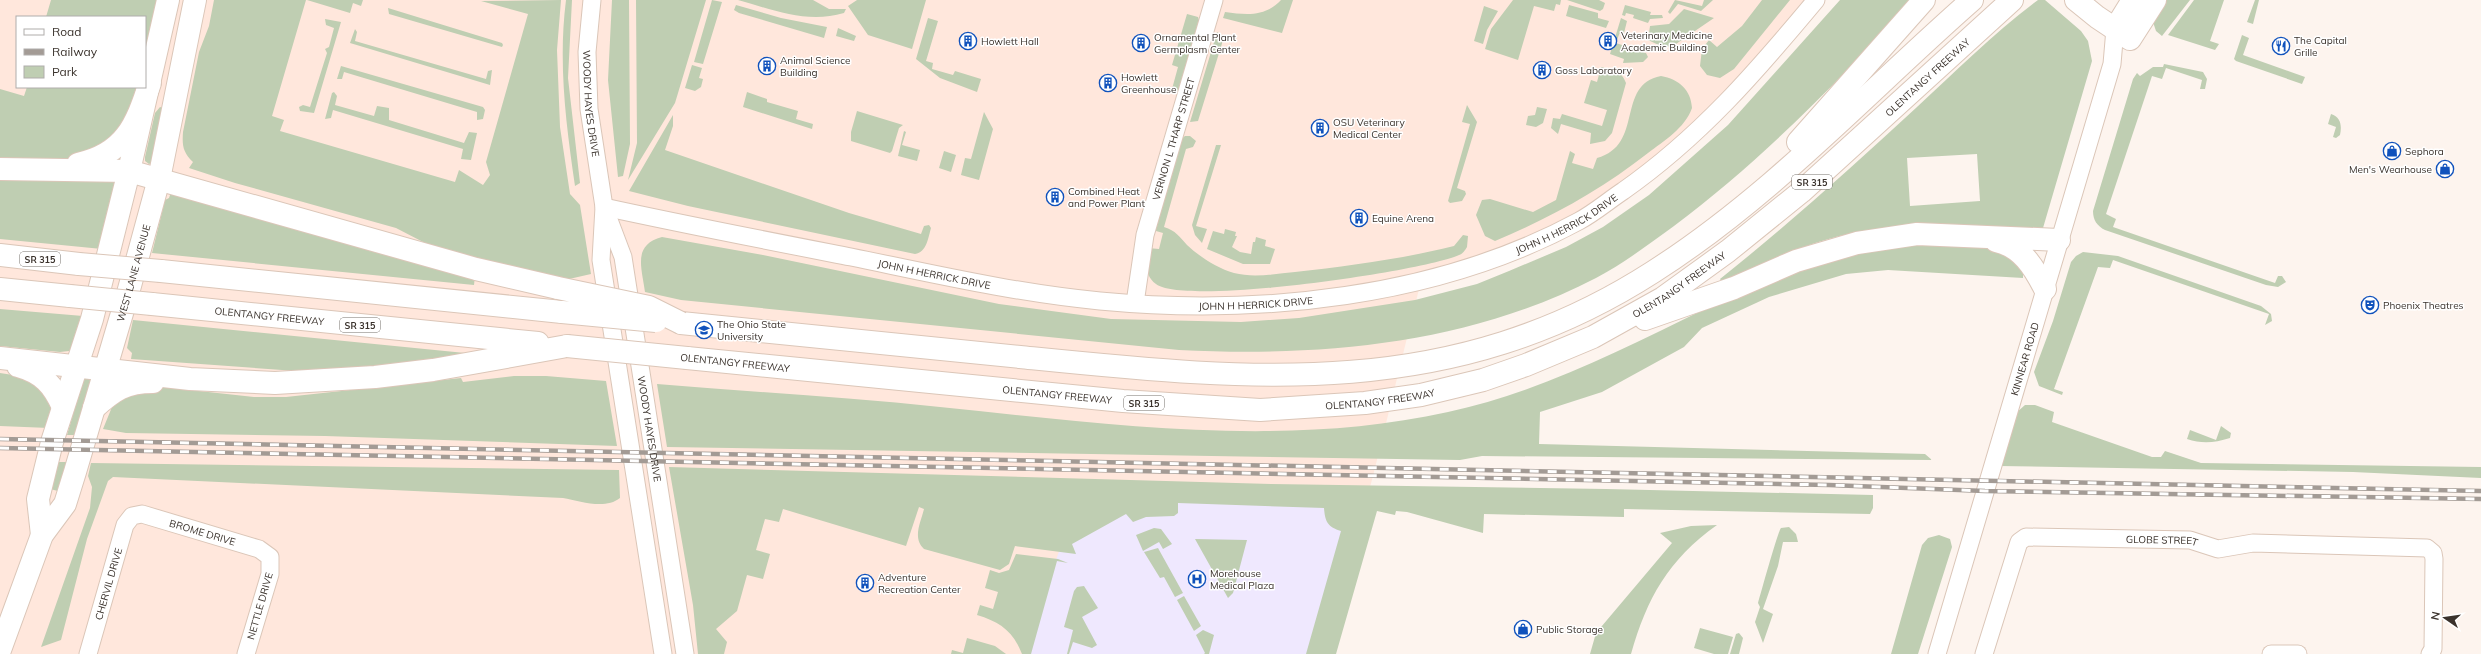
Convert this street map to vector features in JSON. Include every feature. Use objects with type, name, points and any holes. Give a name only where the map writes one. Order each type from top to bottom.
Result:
[{"type":"main road","name":"WEST LANE AVENUE","points":[[42,534],[38,499],[52,442],[92,319],[150,83],[168,0]]},
{"type":"main road","name":"WEST LANE AVENUE","points":[[0,650],[42,534],[65,504],[106,368],[159,179],[195,0]]},
{"type":"main road","points":[[1713,231],[1808,132],[1924,0]]},
{"type":"main road","name":"SR 315","points":[[0,255],[1126,368],[1213,374],[1293,376],[1366,372],[1421,364],[1473,352],[1522,337],[1586,310],[1652,273],[1713,231],[1784,173],[1972,0]]},
{"type":"main road","name":"OLENTANGY FREEWAY","points":[[0,289],[1115,400],[1260,410],[1365,403],[1421,395],[1497,375],[1593,337],[1662,298],[1728,251],[1801,192],[2012,0]]},
{"type":"main road","points":[[2076,0],[2122,34]]},
{"type":"main road","points":[[2122,34],[2133,0]]},
{"type":"main road","points":[[2122,34],[2155,0]]},
{"type":"main road","points":[[56,169],[98,160],[124,141],[142,110],[150,83]]},
{"type":"main road","points":[[0,169],[129,171],[476,269],[649,307],[681,324]]},
{"type":"main road","points":[[1593,337],[1734,288],[1796,261],[1857,243],[1917,234],[2059,240]]},
{"type":"main road","points":[[1975,236],[2001,242],[2019,250],[2037,272],[2045,289]]},
{"type":"main road","points":[[0,359],[106,368],[190,379],[275,383],[375,377],[433,370],[567,346]]},
{"type":"main road","points":[[0,359],[28,368],[48,380],[55,390],[63,407]]},
{"type":"main road","points":[[94,408],[110,393],[132,382],[190,379]]},
{"type":"street","name":"WOODY HAYES DRIVE","points":[[592,0],[587,52],[589,109],[604,207],[601,260],[663,654]]},
{"type":"street","name":"VERNON L THARP STREET","points":[[1135,304],[1145,235],[1214,0]]},
{"type":"street","name":"JOHN H HERRICK DRIVE","points":[[604,207],[998,287],[1135,304],[1257,304],[1377,291],[1421,281],[1495,259],[1581,220],[1658,166],[1720,110],[1816,0]]},
{"type":"street","name":"KINNEAR ROAD","points":[[1937,654],[2059,240],[2122,34]]},
{"type":"street","name":"WOODY HAYES DRIVE","points":[[604,207],[623,257],[684,654]]},
{"type":"street","name":"BROME DRIVE","points":[[132,516],[142,514],[259,549],[270,557]]},
{"type":"street","name":"CHERVIL DRIVE","points":[[88,654],[125,525],[132,516]]},
{"type":"street","name":"GLOBE STREET","points":[[1984,654],[2019,542],[2026,537],[2190,540],[2218,549],[2253,543],[2423,548],[2431,550],[2434,559],[2433,649],[2430,654]]},
{"type":"street","name":"NETTLE DRIVE","points":[[246,654],[270,574],[270,557]]},
{"type":"street","points":[[2271,654],[2298,654]]},
{"type":"shaded area","name":"The Ohio State University","points":[[0,0],[1816,0],[1720,110],[1581,220],[1421,281],[1373,476],[1324,654],[0,654]]},
{"type":"shaded area","name":"Morehouse Medical Plaza","points":[[1078,499],[1365,504],[1324,654],[1022,654]]},
{"type":"green space","points":[[51,0],[159,0],[146,59],[146,16],[46,16]]},
{"type":"green space","points":[[214,0],[306,0],[272,116],[284,120],[280,131],[455,182],[459,170],[483,185],[490,175],[486,162],[528,14],[481,1],[561,0],[557,50],[560,127],[570,194],[580,205],[591,274],[569,279],[512,268],[425,243],[396,228],[235,183],[189,168],[193,162],[187,155],[184,148],[183,132],[199,52],[209,26]]},
{"type":"green space","points":[[307,0],[363,0],[361,6],[353,3],[350,13]]},
{"type":"green space","points":[[566,0],[572,0],[568,78],[580,183],[575,186],[564,93],[563,47]]},
{"type":"green space","points":[[612,0],[629,0],[630,144],[623,176],[618,177],[608,80]]},
{"type":"green space","points":[[636,0],[706,0],[675,103],[628,180],[637,143]]},
{"type":"green space","points":[[712,0],[722,2],[703,64],[694,62]]},
{"type":"green space","points":[[738,0],[813,0],[829,9],[846,9],[844,13],[830,16],[804,16],[778,11]]},
{"type":"green space","points":[[857,0],[926,0],[912,49],[868,35],[848,6]]},
{"type":"green space","points":[[1281,0],[1293,0],[1282,33],[1223,18],[1225,12],[1255,14],[1262,12],[1275,6]]},
{"type":"green space","points":[[1513,0],[1561,0],[1560,5],[1556,4],[1554,11],[1534,6],[1518,60],[1485,49],[1491,29]]},
{"type":"green space","points":[[1567,0],[1599,0],[1605,3],[1603,9],[1600,11]]},
{"type":"green space","points":[[1675,0],[1702,6],[1704,0],[1713,0],[1701,11],[1678,4],[1670,14],[1668,12]]},
{"type":"green space","points":[[1762,0],[1790,0],[1734,69],[1720,78],[1707,75],[1700,66],[1702,49],[1709,40],[1717,47],[1742,26]]},
{"type":"green space","points":[[1840,0],[1913,0],[1828,90],[1769,147],[1706,201],[1645,247],[1596,278],[1547,301],[1496,318],[1445,332],[1392,342],[1339,348],[1232,352],[1179,350],[681,300],[645,292],[641,258],[646,246],[662,237],[763,255],[999,304],[1111,319],[1241,322],[1299,318],[1415,300],[1477,284],[1566,247],[1603,227],[1649,195],[1728,125]]},
{"type":"green space","points":[[2038,0],[2045,0],[2081,31],[2088,41],[2092,61],[2043,228],[2036,232],[1874,230],[1854,233],[1815,243],[1796,250],[1722,282],[1720,279],[1820,194],[2022,12]],"holes":[[[1977,154],[1980,201],[1910,206],[1907,158]]]},
{"type":"green space","points":[[2164,0],[2190,0],[2162,36],[2156,31],[2153,22]]},
{"type":"green space","points":[[2194,0],[2224,0],[2210,41],[2219,44],[2215,50],[2168,35]]},
{"type":"green space","points":[[2255,0],[2259,0],[2253,24],[2247,22]]},
{"type":"green space","points":[[736,5],[781,18],[827,27],[824,38],[739,13],[734,10]]},
{"type":"green space","points":[[1569,5],[1598,13],[1598,18],[1609,21],[1606,28],[1566,16]]},
{"type":"green space","points":[[1625,5],[1651,12],[1650,15],[1662,15],[1663,18],[1650,19],[1648,23],[1633,18],[1634,15],[1626,13],[1625,16],[1622,15]]},
{"type":"green space","points":[[1484,6],[1498,11],[1487,30],[1483,44],[1474,41]]},
{"type":"green space","points":[[388,8],[502,43],[503,45],[502,47],[389,14]]},
{"type":"green space","points":[[1684,9],[1714,18],[1673,46],[1663,47],[1648,40],[1650,26],[1669,24]]},
{"type":"green space","points":[[1187,14],[1198,17],[1200,23],[1180,92],[1172,89],[1178,67],[1172,65]]},
{"type":"green space","points":[[928,18],[938,21],[926,61],[933,63],[932,69],[953,75],[955,71],[981,79],[977,92],[940,78],[916,59]]},
{"type":"green space","points":[[1621,18],[1627,21],[1624,33],[1620,32],[1616,43],[1646,53],[1648,57],[1643,62],[1623,63],[1624,59],[1610,54]]},
{"type":"green space","points":[[325,19],[341,22],[314,113],[300,111],[299,107],[303,105],[310,107],[327,53],[325,49],[329,47],[334,28],[326,25]]},
{"type":"green space","points":[[838,28],[856,36],[854,41],[836,36]]},
{"type":"green space","points":[[355,29],[357,32],[355,41],[486,79],[488,71],[492,70],[490,85],[350,43]]},
{"type":"green space","points":[[1217,32],[1224,37],[1198,121],[1190,122]]},
{"type":"green space","points":[[2242,35],[2249,38],[2243,55],[2305,77],[2302,84],[2236,61],[2234,59]]},
{"type":"green space","points":[[2164,64],[2203,72],[2207,79],[2205,89],[2200,89],[2202,80],[2166,68],[2162,79],[2152,76],[2106,214],[2116,219],[2113,227],[2275,283],[2278,276],[2282,276],[2286,282],[2278,287],[2266,285],[2105,230],[2098,225],[2095,220],[2093,211],[2133,79],[2137,73],[2140,76],[2153,67],[2163,67]]},
{"type":"green space","points":[[692,65],[702,68],[699,78],[703,79],[701,87],[695,91],[685,88]]},
{"type":"green space","points":[[341,66],[483,107],[485,110],[483,119],[477,120],[477,112],[344,72],[342,79],[337,79]]},
{"type":"green space","points":[[1601,67],[1619,73],[1626,83],[1612,133],[1605,141],[1590,144],[1591,133],[1561,124],[1558,134],[1551,128],[1553,118],[1560,119],[1562,114],[1602,126],[1607,110],[1584,103],[1591,80],[1597,82]]},
{"type":"green space","points":[[1661,76],[1667,77],[1683,86],[1691,102],[1692,108],[1689,115],[1673,134],[1612,179],[1555,213],[1495,241],[1485,236],[1476,215],[1482,200],[1490,199],[1533,212],[1556,200],[1570,151],[1575,154],[1572,163],[1593,169],[1597,158],[1612,151],[1621,141],[1638,91],[1647,82]]},
{"type":"green space","points":[[27,88],[140,88],[131,120],[88,156],[50,162],[0,157],[0,89],[24,96]]},
{"type":"green space","points":[[334,92],[337,96],[335,105],[374,116],[377,106],[389,108],[389,120],[464,143],[469,132],[477,133],[471,160],[461,159],[463,149],[333,110],[331,118],[325,119],[332,93]]},
{"type":"green space","points":[[747,92],[767,99],[767,102],[798,111],[796,119],[813,124],[812,129],[743,107]]},
{"type":"green space","points":[[1467,105],[1477,122],[1457,188],[1465,191],[1466,194],[1462,201],[1450,203],[1448,201],[1470,124],[1462,122]]},
{"type":"green space","points":[[160,107],[163,108],[151,163],[149,164],[145,161],[145,157],[155,113]]},
{"type":"green space","points":[[1537,107],[1547,109],[1543,123],[1536,127],[1526,125],[1528,116],[1535,115]]},
{"type":"green space","points":[[857,111],[903,125],[899,128],[892,151],[890,153],[851,141],[851,132]]},
{"type":"green space","points":[[984,112],[993,129],[979,180],[961,175],[965,158],[971,159]]},
{"type":"green space","points":[[2331,114],[2337,117],[2341,125],[2340,135],[2336,138],[2333,137],[2336,127],[2328,124]]},
{"type":"green space","points":[[673,115],[673,126],[665,150],[849,213],[921,234],[924,226],[929,225],[931,228],[925,248],[919,253],[915,254],[688,206],[629,191]]},
{"type":"green space","points":[[904,131],[906,132],[902,145],[920,150],[917,161],[898,156]]},
{"type":"green space","points":[[1185,136],[1190,136],[1196,141],[1193,147],[1186,149],[1164,227],[1179,236],[1197,254],[1228,271],[1249,275],[1264,275],[1375,262],[1454,246],[1463,235],[1468,236],[1467,247],[1464,252],[1460,254],[1436,262],[1400,270],[1304,284],[1254,289],[1210,291],[1176,290],[1156,284],[1147,272],[1148,248],[1159,249],[1163,233],[1156,231],[1154,227],[1180,140]]},
{"type":"green space","points":[[1216,145],[1221,145],[1196,226],[1207,229],[1202,243],[1195,235],[1192,225]]},
{"type":"green space","points":[[944,151],[956,155],[951,172],[939,168]]},
{"type":"green space","points":[[0,176],[105,177],[118,182],[102,249],[0,239]]},
{"type":"green space","points":[[171,192],[396,258],[475,276],[474,285],[152,253],[165,200],[169,198]]},
{"type":"green space","points":[[1225,229],[1236,232],[1235,236],[1237,236],[1232,247],[1240,252],[1251,254],[1253,242],[1255,242],[1256,237],[1266,240],[1265,246],[1275,249],[1270,264],[1243,264],[1207,249],[1213,231],[1224,234]]},
{"type":"green space","points":[[1906,244],[2006,248],[2023,272],[2023,278],[1888,270],[1846,274],[1769,297],[1702,328],[1684,347],[1602,392],[1540,412],[1539,444],[1925,454],[1932,460],[1482,456],[1460,460],[667,447],[657,384],[869,400],[1131,426],[1194,430],[1258,431],[1322,429],[1385,423],[1448,412],[1482,404],[1548,381],[1642,340],[1792,268],[1855,252]]},
{"type":"green space","points":[[2083,252],[2118,256],[2261,306],[2271,314],[2272,321],[2265,325],[2269,314],[2113,260],[2110,268],[2098,267],[2054,389],[2063,392],[2062,395],[2039,386],[2034,372],[2053,321],[2071,262],[2076,256]]},
{"type":"green space","points":[[0,309],[83,316],[72,348],[69,351],[60,352],[0,346]]},
{"type":"green space","points":[[133,320],[475,354],[474,360],[310,372],[131,359],[132,353],[127,348]]},
{"type":"green space","points":[[0,373],[32,378],[53,402],[49,428],[0,426]]},
{"type":"green space","points":[[85,374],[93,375],[75,435],[67,435]]},
{"type":"green space","points":[[514,376],[546,376],[606,381],[617,446],[325,436],[126,433],[103,429],[112,407],[120,399],[144,385],[254,397],[286,397],[461,378],[463,382]]},
{"type":"green space","points":[[2025,405],[2035,405],[2054,412],[2052,422],[2152,457],[2161,457],[2165,451],[2201,463],[2481,467],[2481,478],[2353,472],[1999,466],[2016,413]]},
{"type":"green space","points":[[2221,426],[2231,433],[2230,438],[2208,442],[2198,442],[2187,439],[2190,430],[2216,440]]},
{"type":"green space","points":[[58,462],[67,462],[58,491],[50,489]]},
{"type":"green space","points":[[91,463],[619,470],[620,498],[614,502],[592,504],[563,498],[113,477],[108,481],[87,539],[61,640],[41,647],[90,508],[92,487],[88,476]]},
{"type":"green space","points":[[669,467],[1271,484],[1873,495],[1873,508],[1870,514],[1624,509],[1624,517],[1484,514],[1483,533],[1407,512],[1396,511],[1395,515],[1377,511],[1336,654],[1306,654],[1341,531],[1330,526],[1325,517],[1324,508],[1178,503],[1178,513],[1174,516],[1146,517],[1133,522],[1126,514],[1072,544],[1076,554],[1015,546],[1009,564],[1000,570],[924,549],[920,545],[918,530],[924,509],[919,507],[906,546],[783,509],[779,522],[765,519],[756,550],[770,554],[763,579],[747,575],[737,611],[716,629],[727,642],[724,654],[698,654],[693,605]]},
{"type":"green space","points":[[1717,525],[1700,538],[1672,566],[1652,598],[1644,615],[1631,654],[1590,654],[1596,633],[1672,543],[1660,533],[1691,526]]},
{"type":"green space","points":[[1789,527],[1796,534],[1798,542],[1783,542],[1778,566],[1763,609],[1773,614],[1763,643],[1755,622],[1760,607],[1758,603],[1779,532],[1781,528]]},
{"type":"green space","points":[[1154,528],[1161,529],[1172,544],[1163,549],[1159,542],[1143,551],[1136,535]]},
{"type":"green space","points":[[1939,535],[1950,539],[1952,547],[1918,654],[1891,654],[1922,545],[1928,538]]},
{"type":"green space","points":[[1195,539],[1247,540],[1233,593],[1228,598]]},
{"type":"green space","points":[[1158,548],[1183,593],[1175,597],[1164,577],[1160,578],[1144,552]]},
{"type":"green space","points":[[1016,554],[1058,559],[1068,563],[1057,561],[1031,654],[1022,654],[1014,639],[1005,628],[977,615],[980,605],[993,609],[998,592],[985,588],[990,570],[999,573],[1009,570]]},
{"type":"green space","points":[[1084,586],[1098,608],[1082,617],[1097,645],[1092,648],[1073,642],[1069,654],[1067,654],[1073,630],[1064,627],[1074,591],[1077,587]]},
{"type":"green space","points":[[1184,596],[1201,626],[1194,631],[1177,600]]},
{"type":"green space","points":[[1700,628],[1733,637],[1728,654],[1714,654],[1694,648]]},
{"type":"green space","points":[[1203,630],[1214,635],[1209,654],[1204,654],[1205,653],[1196,635]]},
{"type":"green space","points":[[1739,633],[1743,638],[1739,654],[1730,654],[1736,634]]},
{"type":"green space","points":[[967,638],[995,646],[1006,654],[951,654],[952,650],[963,653]]},
{"type":"railway","points":[[0,439],[2481,491]]},
{"type":"railway","points":[[0,448],[1829,485],[1985,491],[2481,499]]},
{"type":"place","name":"Howlett Hall","points":[[968,41]]},
{"type":"place","name":"Veterinary Medicine Academic Building","points":[[1608,41]]},
{"type":"place","name":"Ornamental Plant Germplasm Center","points":[[1141,43]]},
{"type":"place","name":"The Capital Grille","points":[[2281,46]]},
{"type":"place","name":"Animal Science Building","points":[[767,66]]},
{"type":"place","name":"Goss Laboratory","points":[[1542,70]]},
{"type":"place","name":"Howlett Greenhouse","points":[[1108,83]]},
{"type":"place","name":"OSU Veterinary Medical Center","points":[[1320,128]]},
{"type":"place","name":"Sephora","points":[[2392,151]]},
{"type":"place","name":"Men's Wearhouse","points":[[2445,169]]},
{"type":"place","name":"Combined Heat and Power Plant","points":[[1055,197]]},
{"type":"place","name":"Equine Arena","points":[[1359,218]]},
{"type":"place","name":"Phoenix Theatres","points":[[2370,305]]},
{"type":"place","name":"The Ohio State University","points":[[704,330]]},
{"type":"place","name":"Morehouse Medical Plaza","points":[[1197,579]]},
{"type":"place","name":"Adventure Recreation Center","points":[[865,583]]},
{"type":"place","name":"Public Storage","points":[[1523,629]]}]
